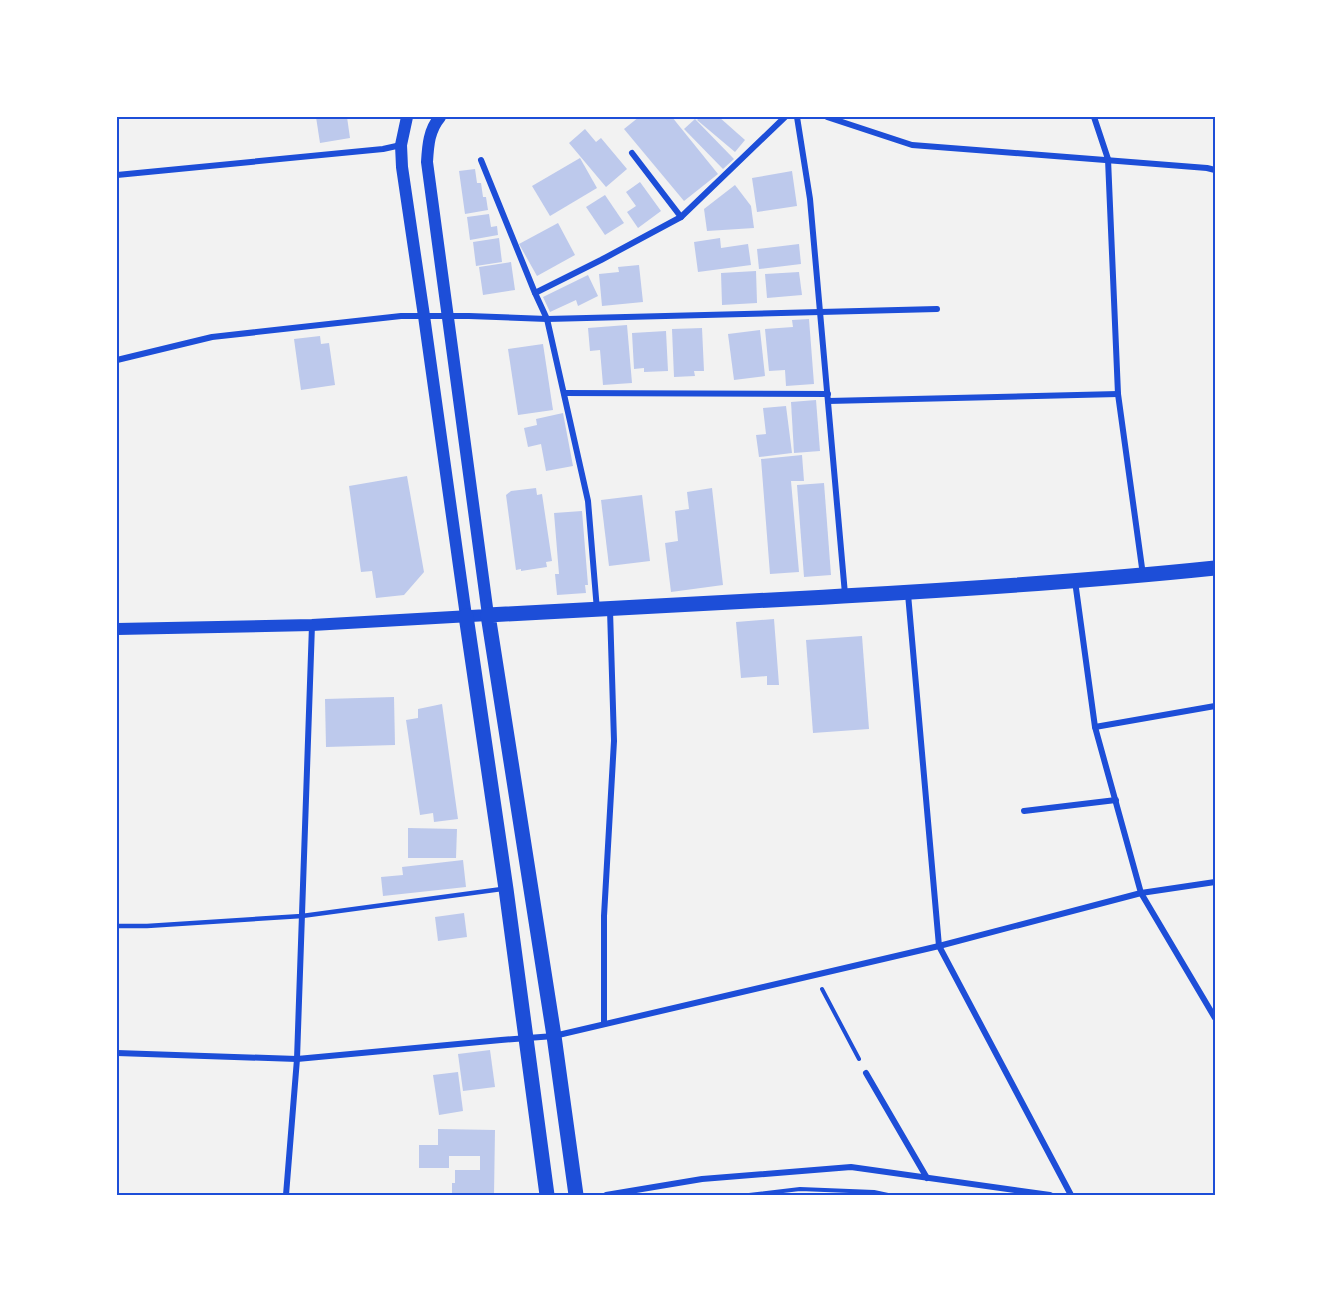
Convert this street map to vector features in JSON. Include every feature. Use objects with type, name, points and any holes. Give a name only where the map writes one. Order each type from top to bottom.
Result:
[{"type":"main road","points":[[407,117],[401,145],[402,167],[506,889],[547,1195]]},
{"type":"main road","points":[[441,117],[434,125],[428,142],[427,162],[489,615],[554,1036],[576,1195]]},
{"type":"main road","points":[[117,629],[312,625],[604,610],[1075,581],[1215,568]]},
{"type":"street","points":[[534,293],[681,217],[785,117]]},
{"type":"street","points":[[797,117],[810,199],[845,596]]},
{"type":"street","points":[[827,117],[912,145],[1108,159],[1215,170]]},
{"type":"street","points":[[1094,117],[1108,159],[1118,394],[1143,575]]},
{"type":"street","points":[[117,175],[383,149],[401,145]]},
{"type":"street","points":[[632,153],[681,217]]},
{"type":"street","points":[[481,160],[534,293],[547,319],[588,501],[604,610],[614,741],[604,916],[604,1024]]},
{"type":"street","points":[[117,360],[212,337],[390,318],[448,316],[547,319],[938,309]]},
{"type":"street","points":[[564,393],[828,398],[1118,394]]},
{"type":"street","points":[[1075,581],[1095,727],[1141,893],[1215,1017]]},
{"type":"street","points":[[908,592],[939,946],[1071,1195]]},
{"type":"street","points":[[285,1195],[297,1059],[312,625]]},
{"type":"street","points":[[1095,727],[1215,706]]},
{"type":"street","points":[[1024,811],[1116,800]]},
{"type":"street","points":[[117,1053],[297,1059],[554,1036],[939,946],[1141,893],[1215,882]]},
{"type":"street","points":[[866,1073],[927,1178]]},
{"type":"street","points":[[606,1195],[702,1179],[850,1167],[1050,1195]]},
{"type":"lane","points":[[117,926],[302,916],[506,889]]},
{"type":"path","points":[[814,975],[866,1073]]},
{"type":"path","points":[[749,1195],[800,1190],[874,1192],[888,1195]]},
{"type":"building","points":[[316,117],[347,117],[350,138],[320,143]]},
{"type":"building","points":[[639,117],[672,117],[718,174],[684,201],[624,129]]},
{"type":"building","points":[[700,117],[719,117],[745,140],[735,152],[697,120]]},
{"type":"building","points":[[695,119],[734,159],[723,169],[684,129]]},
{"type":"building","points":[[585,129],[596,142],[601,138],[627,169],[606,187],[569,143]]},
{"type":"building","points":[[580,158],[597,188],[550,216],[532,186]]},
{"type":"building","points":[[475,169],[477,183],[481,183],[488,210],[465,214],[459,171]]},
{"type":"building","points":[[792,171],[797,206],[757,212],[752,178]]},
{"type":"building","points":[[640,182],[661,211],[638,228],[627,212],[636,206],[626,192]]},
{"type":"building","points":[[735,185],[751,206],[754,228],[707,231],[704,209]]},
{"type":"building","points":[[605,195],[624,223],[605,235],[586,207]]},
{"type":"building","points":[[489,214],[491,227],[497,226],[498,235],[470,240],[467,217]]},
{"type":"building","points":[[558,223],[575,255],[537,276],[519,244]]},
{"type":"building","points":[[499,238],[502,262],[476,266],[473,242]]},
{"type":"building","points":[[720,238],[721,248],[748,244],[751,265],[698,272],[694,242]]},
{"type":"building","points":[[799,244],[801,264],[759,269],[757,249]]},
{"type":"building","points":[[511,262],[515,290],[483,295],[479,267]]},
{"type":"building","points":[[639,265],[643,302],[602,306],[599,274],[619,272],[618,267]]},
{"type":"building","points":[[756,271],[757,303],[722,305],[721,273]]},
{"type":"building","points":[[799,272],[802,295],[767,298],[765,274]]},
{"type":"building","points":[[588,275],[598,296],[578,306],[576,300],[550,312],[543,297]]},
{"type":"building","points":[[809,319],[814,384],[786,386],[785,370],[769,371],[765,329],[793,327],[792,320]]},
{"type":"building","points":[[627,325],[632,383],[603,385],[600,350],[590,351],[588,328]]},
{"type":"building","points":[[702,328],[704,371],[694,371],[695,376],[674,377],[672,329]]},
{"type":"building","points":[[760,330],[765,376],[734,380],[728,334]]},
{"type":"building","points":[[666,331],[668,371],[644,372],[644,368],[634,369],[632,333]]},
{"type":"building","points":[[320,336],[321,344],[329,343],[335,385],[301,390],[294,339]]},
{"type":"building","points":[[543,344],[553,410],[518,415],[508,349]]},
{"type":"building","points":[[816,400],[820,451],[794,453],[791,402]]},
{"type":"building","points":[[786,406],[792,453],[759,457],[756,435],[766,434],[763,408]]},
{"type":"building","points":[[563,413],[573,466],[546,471],[541,444],[528,447],[524,428],[537,425],[536,419]]},
{"type":"building","points":[[802,455],[804,481],[791,481],[799,572],[770,574],[761,459]]},
{"type":"building","points":[[407,476],[424,572],[404,595],[376,598],[372,571],[361,572],[349,486]]},
{"type":"building","points":[[824,483],[831,575],[804,577],[797,485]]},
{"type":"building","points":[[536,488],[537,495],[542,494],[552,561],[546,562],[547,567],[516,570],[506,495],[511,491]]},
{"type":"building","points":[[712,488],[723,585],[671,592],[665,543],[678,541],[675,511],[689,509],[687,492]]},
{"type":"building","points":[[642,495],[650,561],[609,566],[601,500]]},
{"type":"building","points":[[582,511],[588,585],[585,585],[586,593],[557,595],[555,574],[559,574],[554,513]]},
{"type":"building","points":[[774,619],[779,685],[767,685],[767,676],[741,678],[736,622]]},
{"type":"building","points":[[862,636],[869,729],[813,733],[806,640]]},
{"type":"building","points":[[394,697],[395,745],[326,747],[325,699]]},
{"type":"building","points":[[442,704],[458,819],[434,822],[433,813],[420,815],[406,720],[418,718],[418,709]]},
{"type":"building","points":[[408,828],[457,829],[456,858],[408,858]]},
{"type":"building","points":[[463,860],[466,887],[383,896],[381,877],[403,875],[402,867]]},
{"type":"building","points":[[464,913],[467,937],[438,941],[435,917]]},
{"type":"building","points":[[490,1050],[495,1087],[463,1091],[458,1054]]},
{"type":"building","points":[[458,1072],[463,1111],[439,1115],[433,1075]]},
{"type":"building","points":[[438,1129],[495,1130],[494,1195],[452,1195],[455,1170],[480,1170],[480,1156],[449,1156],[449,1168],[419,1168],[419,1145],[438,1145]]}]
